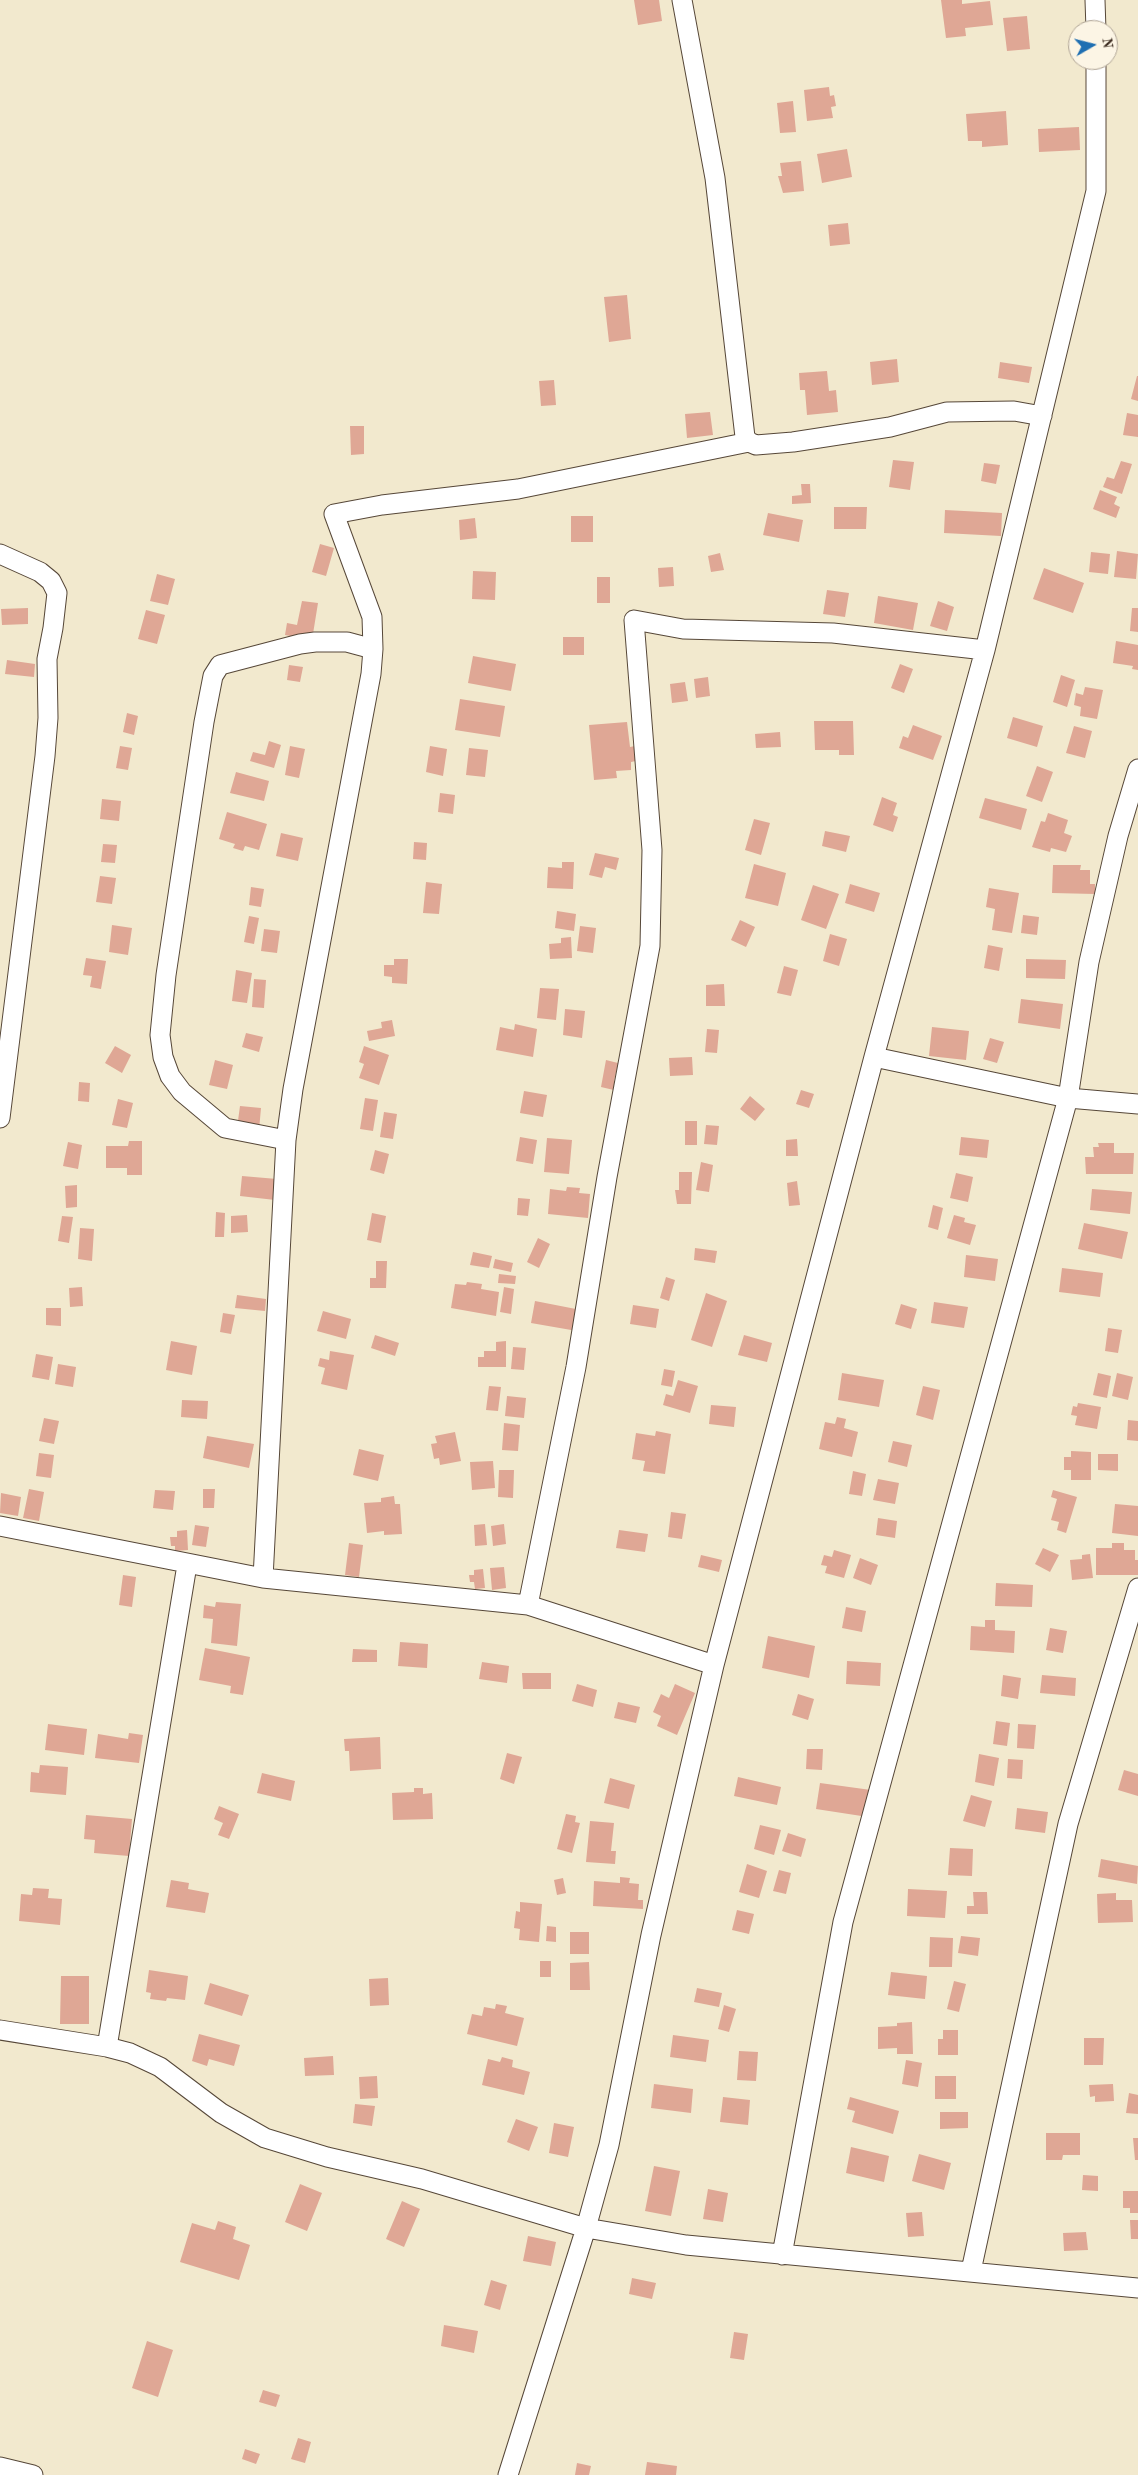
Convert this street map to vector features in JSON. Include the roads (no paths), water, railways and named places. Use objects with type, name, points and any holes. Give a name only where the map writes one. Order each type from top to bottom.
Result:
[{"type":"street","points":[[682,0],[715,178],[744,437],[749,442]]},
{"type":"street","points":[[1096,0],[1096,20]]},
{"type":"street","points":[[508,2475],[586,2228],[609,2145],[651,1935],[714,1665],[874,1057],[985,650],[1096,192],[1096,70]]},
{"type":"street","points":[[263,1578],[286,1140],[293,1089],[371,674],[373,649],[372,617],[334,514],[518,489],[749,442],[756,444],[793,442],[890,427],[947,412],[1014,411],[1042,416]]},
{"type":"street","points":[[0,554],[40,572],[51,581],[57,593],[54,628],[47,659],[48,718],[45,756],[0,1118]]},
{"type":"street","points":[[528,1605],[576,1367],[607,1177],[650,946],[652,850],[634,620],[683,629],[833,633],[985,650]]},
{"type":"street","points":[[286,1140],[225,1128],[182,1092],[170,1076],[163,1057],[160,1036],[166,975],[204,722],[213,676],[220,665],[300,644],[315,642],[347,642],[373,649]]},
{"type":"street","points":[[782,2255],[843,1922],[1068,1098],[1090,962],[1118,836],[1138,769]]},
{"type":"street","points":[[874,1057],[1068,1098],[1138,1104]]},
{"type":"street","points":[[0,1526],[187,1565],[263,1578],[528,1605],[714,1665]]},
{"type":"street","points":[[108,2047],[187,1565]]},
{"type":"street","points":[[971,2271],[1068,1824],[1138,1588]]},
{"type":"street","points":[[0,2030],[108,2047],[130,2053],[160,2067],[221,2113],[264,2138],[291,2147],[422,2179],[586,2228],[686,2245],[1138,2288]]},
{"type":"street","points":[[0,2466],[33,2475]]}]
